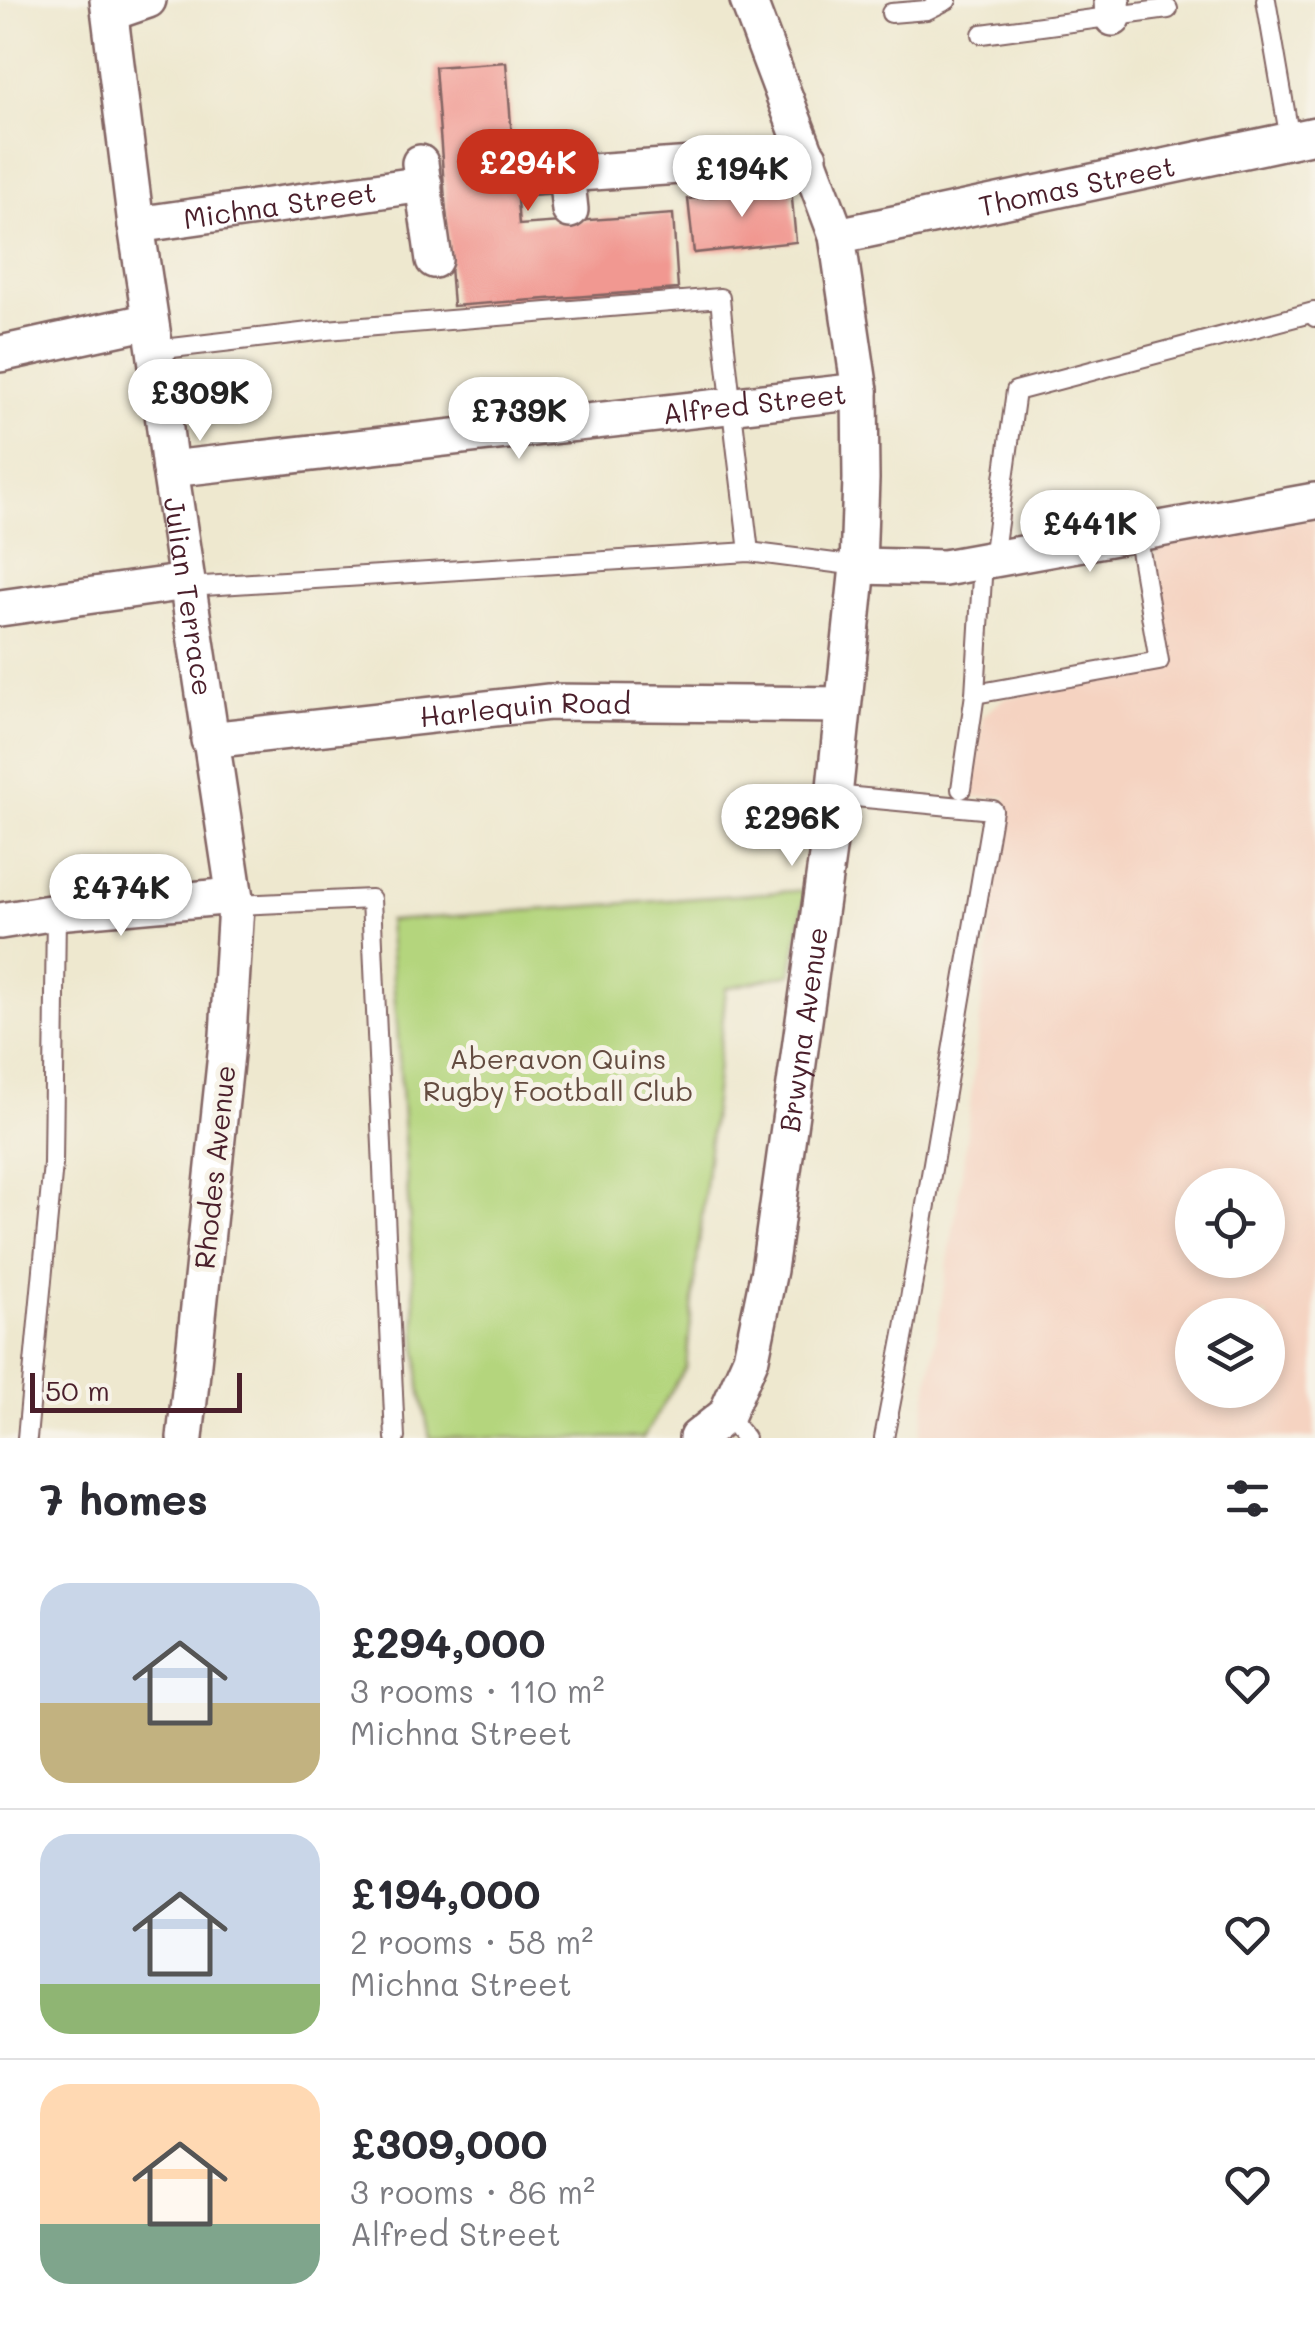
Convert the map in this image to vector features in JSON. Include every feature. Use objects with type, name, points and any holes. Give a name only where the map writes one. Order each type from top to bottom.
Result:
[{"type":"street","points":[[109,6],[148,0]]},
{"type":"street","name":"Brwyna Avenue","points":[[697,1438],[736,1426],[769,1270],[834,795],[858,566],[860,391],[837,236],[748,0]]},
{"type":"street","name":"Julian Terrace","points":[[109,6],[170,469],[235,901]]},
{"type":"street","name":"Thomas Street","points":[[837,236],[1302,138]]},
{"type":"street","points":[[570,210],[550,175],[808,157]]},
{"type":"street","name":"Michna Street","points":[[136,225],[422,174],[434,260]]},
{"type":"street","points":[[0,354],[153,335]]},
{"type":"street","name":"Alfred Street","points":[[170,469],[860,391]]},
{"type":"street","points":[[858,566],[944,568],[1315,501]]},
{"type":"street","points":[[0,608],[188,585]]},
{"type":"street","name":"Harlequin Road","points":[[210,740],[549,702],[843,705]]},
{"type":"street","points":[[0,921],[56,912],[235,901]]},
{"type":"street","name":"Rhodes Avenue","points":[[185,1438],[228,1035],[235,901]]},
{"type":"lane","points":[[892,14],[927,10],[947,0]]},
{"type":"lane","points":[[1266,0],[1302,138]]},
{"type":"lane","points":[[982,34],[1113,9],[1168,10]]},
{"type":"lane","points":[[153,335],[326,330],[720,298],[748,552]]},
{"type":"lane","points":[[961,789],[988,560],[1016,391],[1314,312],[1315,318]]},
{"type":"lane","points":[[974,694],[1159,662],[1136,533]]},
{"type":"lane","points":[[188,585],[748,552],[858,566]]},
{"type":"lane","points":[[834,795],[993,810],[884,1438]]},
{"type":"lane","points":[[235,901],[370,899],[395,1438]]},
{"type":"lane","points":[[26,1438],[53,1164],[56,912]]},
{"type":"shaded area","points":[[1315,517],[1315,1438],[920,1438],[962,1173],[1006,797],[972,797],[983,718],[979,719],[1005,698],[1172,668],[1154,542]]},
{"type":"green space","name":"Aberavon Quins Rugby Football Club","points":[[806,890],[791,974],[726,988],[686,1367],[643,1438],[430,1438],[420,1388],[388,921]]},
{"type":"building","points":[[506,62],[519,225],[673,214],[678,289],[453,306],[435,67]]},
{"type":"building","points":[[791,188],[796,242],[694,253],[688,199]]}]
